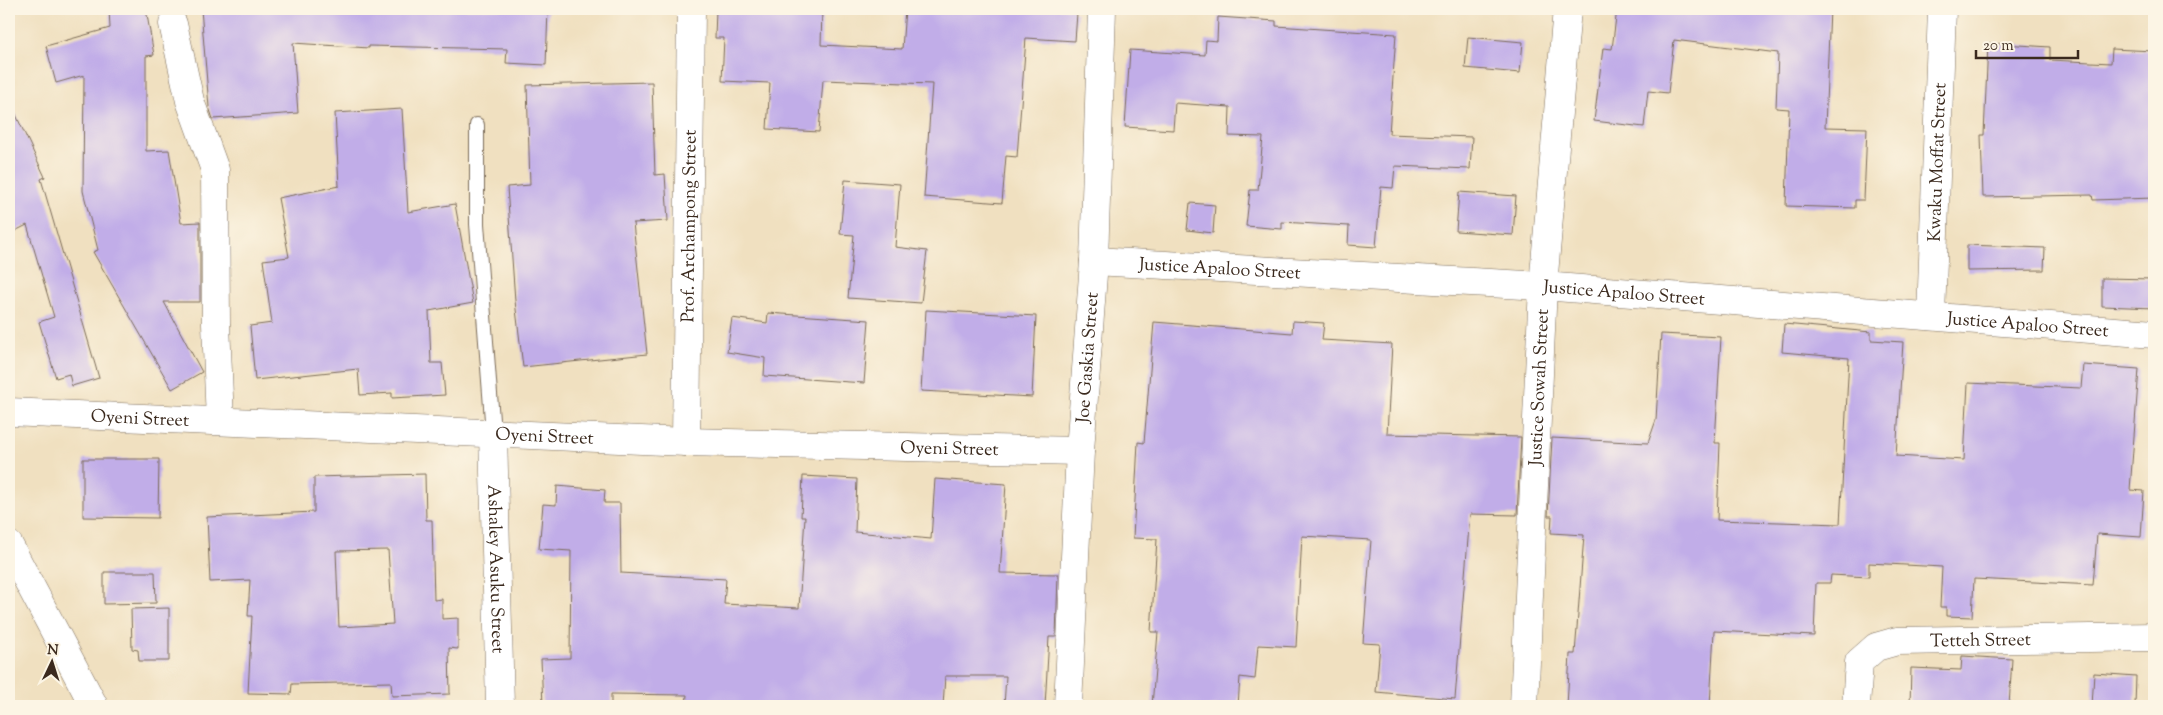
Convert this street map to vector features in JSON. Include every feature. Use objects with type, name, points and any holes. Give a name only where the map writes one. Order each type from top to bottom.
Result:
[{"type":"street","name":"Prof. Archampong Street","points":[[686,442],[691,9]]},
{"type":"street","name":"Joe Gaskia Street","points":[[1068,706],[1080,451],[1094,261],[1102,9]]},
{"type":"street","name":"Justice Sowah Street","points":[[1524,706],[1543,286],[1567,9]]},
{"type":"street","name":"Kwaku Moffat Street","points":[[1931,316],[1942,9]]},
{"type":"street","points":[[173,24],[190,101],[215,170],[216,324],[220,421]]},
{"type":"street","name":"Justice Apaloo Street","points":[[1094,261],[1543,286],[2154,334]]},
{"type":"street","name":"Oyeni Street","points":[[9,412],[686,442],[1080,451]]},
{"type":"street","name":"Ashaley Asuku Street","points":[[493,433],[500,706]]},
{"type":"street","points":[[9,545],[94,706]]},
{"type":"street","name":"Tetteh Street","points":[[1856,706],[1859,662],[1876,647],[1897,641],[2154,638]]},
{"type":"lane","points":[[477,125],[477,224],[493,433]]},
{"type":"building","points":[[109,9],[146,9],[154,55],[146,56],[146,151],[169,150],[181,223],[200,222],[200,302],[164,302],[202,372],[172,389],[93,252],[98,250],[83,191],[84,75],[56,83],[46,46],[110,28]]},
{"type":"building","points":[[201,9],[548,9],[546,65],[506,63],[507,49],[369,46],[369,48],[293,43],[298,113],[213,119],[209,107]]},
{"type":"building","points":[[716,9],[822,9],[821,45],[902,49],[905,9],[1074,9],[1074,13],[1077,13],[1075,41],[1026,38],[1017,157],[1006,156],[1002,203],[924,197],[932,84],[823,80],[819,132],[767,129],[770,83],[722,81],[724,38],[715,38]]},
{"type":"building","points":[[1617,9],[1830,9],[1825,127],[1867,128],[1864,200],[1855,200],[1855,208],[1786,206],[1789,109],[1776,108],[1778,53],[1674,40],[1668,93],[1648,91],[1644,127],[1594,121],[1603,48],[1612,49]]},
{"type":"building","points":[[1218,17],[1276,21],[1276,26],[1396,34],[1389,134],[1472,137],[1470,169],[1395,166],[1393,188],[1381,187],[1376,247],[1348,245],[1349,226],[1282,222],[1282,229],[1246,226],[1250,190],[1258,190],[1263,137],[1229,136],[1230,107],[1175,103],[1173,130],[1125,127],[1130,50],[1205,55],[1206,40],[1217,41]]},
{"type":"building","points":[[1468,37],[1523,42],[1520,73],[1465,68]]},
{"type":"building","points":[[1988,43],[2050,47],[2050,60],[2111,63],[2112,49],[2154,51],[2154,198],[2093,200],[2092,195],[1983,197],[1981,135],[1984,135]]},
{"type":"building","points":[[652,82],[655,175],[665,174],[668,221],[633,223],[647,354],[523,367],[515,301],[507,187],[530,185],[527,85]]},
{"type":"building","points":[[9,100],[45,177],[41,179],[99,378],[72,386],[69,374],[56,378],[39,322],[54,317],[27,225],[9,234]]},
{"type":"building","points":[[402,109],[408,212],[455,204],[473,303],[429,311],[431,363],[442,363],[445,395],[392,398],[392,393],[360,395],[358,369],[255,380],[250,326],[272,323],[263,260],[289,257],[278,198],[339,186],[335,113]]},
{"type":"building","points":[[845,180],[900,184],[895,247],[927,251],[921,303],[848,298],[854,235],[840,234]]},
{"type":"building","points":[[1459,192],[1516,196],[1513,235],[1456,231]]},
{"type":"building","points":[[1190,203],[1215,205],[1213,233],[1187,230]]},
{"type":"building","points":[[1967,245],[2045,248],[2044,270],[1967,271]]},
{"type":"building","points":[[2102,278],[2154,279],[2154,308],[2102,306]]},
{"type":"building","points":[[926,310],[1036,316],[1032,397],[921,391]]},
{"type":"building","points":[[768,313],[869,320],[864,383],[764,376],[765,358],[727,352],[732,318],[767,323]]},
{"type":"building","points":[[1293,321],[1324,323],[1322,340],[1392,344],[1387,434],[1521,437],[1517,515],[1470,514],[1455,699],[1376,692],[1380,644],[1363,643],[1371,540],[1302,536],[1296,647],[1258,645],[1255,679],[1240,677],[1238,706],[1152,706],[1158,632],[1151,632],[1157,539],[1133,538],[1138,442],[1144,443],[1154,322],[1292,333]]},
{"type":"building","points":[[1784,324],[1871,332],[1871,340],[1903,342],[1896,456],[1964,460],[1968,383],[2081,388],[2083,365],[2139,369],[2130,490],[2144,491],[2141,537],[2097,534],[2093,585],[1974,579],[1972,617],[1946,616],[1946,607],[1940,607],[1942,567],[1869,563],[1869,577],[1831,575],[1830,583],[1816,583],[1814,636],[1714,631],[1710,706],[1567,706],[1570,654],[1575,654],[1584,535],[1551,533],[1552,516],[1548,516],[1552,438],[1648,443],[1656,420],[1661,334],[1721,337],[1715,443],[1720,443],[1717,520],[1840,524],[1849,358],[1782,352]]},
{"type":"building","points":[[83,459],[159,459],[158,518],[83,517]]},
{"type":"building","points":[[425,474],[426,520],[432,520],[434,600],[442,599],[442,619],[458,618],[458,649],[449,648],[450,694],[392,696],[391,682],[292,684],[291,694],[248,693],[252,616],[248,616],[250,580],[210,582],[207,517],[314,512],[314,477]],"holes":[[[388,550],[393,624],[339,627],[336,551]]]},
{"type":"building","points":[[803,476],[857,479],[855,532],[931,539],[935,479],[1006,484],[1000,573],[1058,574],[1056,637],[1049,637],[1045,706],[1004,706],[1006,676],[945,676],[943,706],[686,706],[687,695],[611,694],[611,706],[543,706],[541,659],[570,658],[571,551],[539,549],[543,504],[556,505],[557,486],[605,490],[604,503],[620,503],[621,573],[726,579],[724,604],[799,608],[805,517],[801,517]]},
{"type":"building","points":[[104,572],[155,572],[156,603],[104,604]]},
{"type":"building","points":[[169,608],[169,661],[139,661],[138,650],[132,649],[131,609]]},
{"type":"building","points":[[1962,656],[2012,659],[2009,706],[1910,706],[1911,668],[1961,670]]},
{"type":"building","points":[[2094,673],[2136,676],[2135,706],[2092,706]]}]
